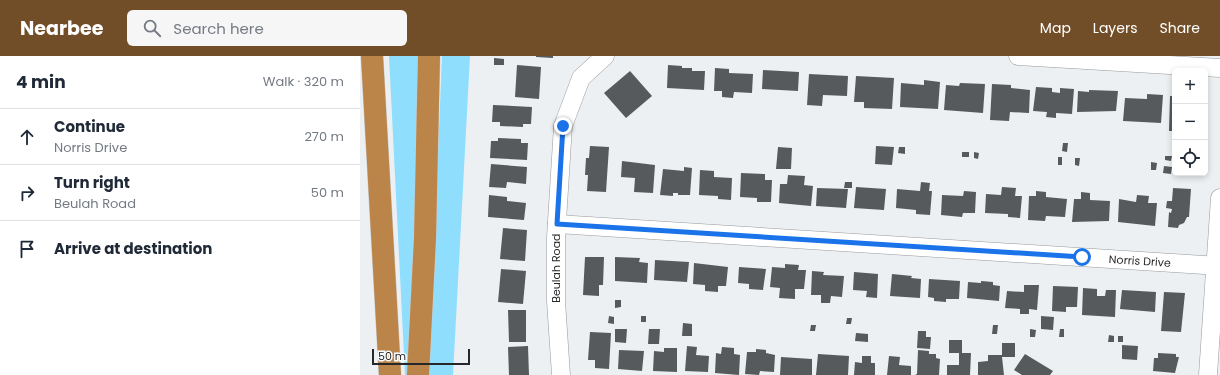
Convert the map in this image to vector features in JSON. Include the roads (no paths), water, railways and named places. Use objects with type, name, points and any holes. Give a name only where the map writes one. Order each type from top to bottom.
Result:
[{"type":"highway","points":[[372,56],[390,375]]},
{"type":"highway","points":[[418,375],[425,238],[429,56]]},
{"type":"street","name":"Beulah Road","points":[[561,375],[556,301],[557,224],[563,126],[581,78],[605,56]]},
{"type":"street","points":[[1018,56],[1220,68]]},
{"type":"street","points":[[1208,375],[1217,266],[1220,198]]},
{"type":"street","name":"Norris Drive","points":[[557,224],[1217,266]]}]
